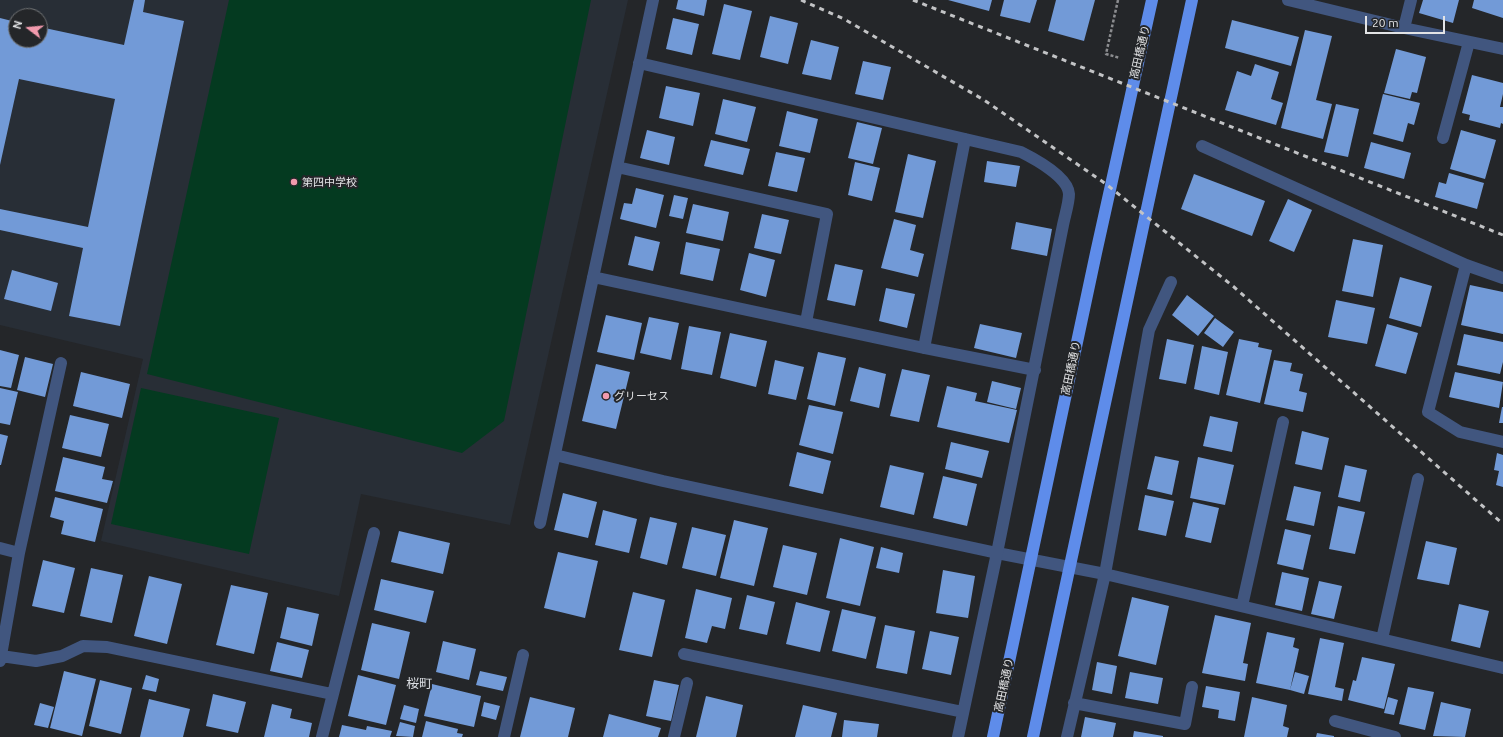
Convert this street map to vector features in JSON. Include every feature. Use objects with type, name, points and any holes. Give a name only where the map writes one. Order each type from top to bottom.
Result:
[{"type":"highway","name":"高田橋通り","points":[[993,737],[1094,261],[1152,0]]},
{"type":"highway","points":[[1033,737],[1192,0]]},
{"type":"street","points":[[540,523],[653,0]]},
{"type":"street","points":[[1288,0],[1404,28],[1503,49]]},
{"type":"street","points":[[1404,28],[1411,0]]},
{"type":"street","points":[[1443,138],[1469,42]]},
{"type":"street","points":[[639,63],[1021,152],[1042,163],[1064,183],[1069,193],[1035,370],[958,737]]},
{"type":"street","points":[[924,348],[965,139]]},
{"type":"street","points":[[1202,146],[1466,265],[1503,278]]},
{"type":"street","points":[[617,167],[827,214],[806,322]]},
{"type":"street","points":[[1466,265],[1428,412],[1460,432],[1503,442]]},
{"type":"street","points":[[593,277],[924,348],[1035,370]]},
{"type":"street","points":[[1067,737],[1105,574],[1149,330],[1171,282]]},
{"type":"street","points":[[61,363],[20,552],[1,658],[36,661],[62,656],[83,646],[107,647],[332,694]]},
{"type":"street","points":[[1242,606],[1283,422]]},
{"type":"street","points":[[555,455],[663,481],[997,553],[1105,574],[1503,668]]},
{"type":"street","points":[[1382,640],[1418,479]]},
{"type":"street","points":[[322,737],[374,533]]},
{"type":"street","points":[[0,548],[20,552]]},
{"type":"street","points":[[684,654],[963,712]]},
{"type":"street","points":[[504,737],[523,655]]},
{"type":"street","points":[[674,737],[687,683]]},
{"type":"street","points":[[1074,703],[1185,724],[1192,687]]},
{"type":"street","points":[[1335,721],[1395,737]]},
{"type":"path","points":[[1118,0],[1106,54],[1120,58]]},
{"type":"shaded area","name":"第四中学校","points":[[0,0],[628,0],[510,525],[361,494],[339,596],[101,541],[143,359],[0,325]]},
{"type":"green space","points":[[229,0],[591,0],[504,421],[462,453],[147,374]]},
{"type":"green space","points":[[141,388],[279,418],[249,554],[111,524]]},
{"type":"building","points":[[134,0],[145,0],[143,12],[184,21],[120,326],[69,316],[83,248],[0,230],[0,209],[88,227],[115,99],[19,79],[0,165],[0,18],[8,20],[8,48],[48,48],[48,29],[124,45]]},
{"type":"building","points":[[678,0],[707,0],[704,16],[676,9]]},
{"type":"building","points":[[948,0],[992,0],[989,11]]},
{"type":"building","points":[[1004,0],[1037,0],[1030,23],[1000,16]]},
{"type":"building","points":[[1056,0],[1095,0],[1084,41],[1048,31]]},
{"type":"building","points":[[1423,0],[1459,0],[1453,23],[1419,13]]},
{"type":"building","points":[[1474,0],[1503,0],[1503,18],[1472,8]]},
{"type":"building","points":[[724,4],[752,11],[740,60],[712,54]]},
{"type":"building","points":[[770,16],[798,23],[788,64],[760,57]]},
{"type":"building","points":[[673,18],[699,24],[692,55],[666,49]]},
{"type":"building","points":[[1232,20],[1299,37],[1291,66],[1225,48]]},
{"type":"building","points":[[1305,30],[1332,36],[1316,100],[1332,104],[1323,139],[1281,128]]},
{"type":"building","points":[[811,40],[839,47],[831,80],[802,74]]},
{"type":"building","points":[[1396,49],[1426,57],[1417,93],[1412,92],[1410,99],[1384,93]]},
{"type":"building","points":[[863,61],[891,67],[883,100],[855,94]]},
{"type":"building","points":[[1255,64],[1279,72],[1271,99],[1283,103],[1276,125],[1225,110],[1237,71],[1251,76]]},
{"type":"building","points":[[1472,75],[1503,83],[1503,94],[1500,107],[1503,107],[1503,124],[1501,123],[1500,128],[1469,120],[1470,115],[1462,113]]},
{"type":"building","points":[[666,86],[700,93],[693,126],[659,118]]},
{"type":"building","points":[[1383,94],[1420,103],[1414,125],[1408,123],[1403,142],[1373,134]]},
{"type":"building","points":[[723,99],[756,107],[747,142],[715,134]]},
{"type":"building","points":[[1336,104],[1359,109],[1348,157],[1324,152]]},
{"type":"building","points":[[787,111],[818,119],[810,153],[779,146]]},
{"type":"building","points":[[857,122],[882,128],[873,164],[848,158]]},
{"type":"building","points":[[647,130],[675,137],[669,165],[640,158]]},
{"type":"building","points":[[1461,130],[1496,140],[1485,179],[1450,169]]},
{"type":"building","points":[[711,140],[750,149],[743,175],[704,166]]},
{"type":"building","points":[[1371,142],[1411,153],[1404,179],[1364,168]]},
{"type":"building","points":[[776,152],[805,158],[797,192],[768,186]]},
{"type":"building","points":[[908,154],[936,161],[923,218],[895,212]]},
{"type":"building","points":[[987,161],[1020,166],[1016,187],[984,182]]},
{"type":"building","points":[[855,162],[880,168],[872,201],[848,195]]},
{"type":"building","points":[[1449,173],[1484,183],[1477,209],[1435,197],[1439,182],[1446,184]]},
{"type":"building","points":[[1194,174],[1265,201],[1252,236],[1181,209]]},
{"type":"building","points":[[636,188],[664,195],[656,228],[620,219],[624,203],[632,204]]},
{"type":"building","points":[[674,195],[688,198],[683,219],[669,216]]},
{"type":"building","points":[[1288,199],[1312,210],[1294,252],[1269,241]]},
{"type":"building","points":[[693,204],[729,212],[723,241],[686,233]]},
{"type":"building","points":[[762,214],[789,220],[781,254],[754,248]]},
{"type":"building","points":[[894,219],[916,225],[910,250],[924,254],[918,277],[881,268]]},
{"type":"building","points":[[1016,222],[1052,229],[1047,256],[1011,249]]},
{"type":"building","points":[[635,236],[660,242],[653,271],[628,265]]},
{"type":"building","points":[[1353,239],[1383,245],[1373,297],[1342,291]]},
{"type":"building","points":[[686,242],[720,249],[713,281],[680,274]]},
{"type":"building","points":[[749,253],[775,260],[766,297],[740,290]]},
{"type":"building","points":[[835,264],[863,270],[855,306],[827,300]]},
{"type":"building","points":[[12,270],[58,283],[51,311],[4,299]]},
{"type":"building","points":[[1400,277],[1432,286],[1421,327],[1389,318]]},
{"type":"building","points":[[1470,285],[1503,292],[1503,334],[1461,325]]},
{"type":"building","points":[[886,288],[915,294],[907,328],[879,321]]},
{"type":"building","points":[[1187,295],[1214,316],[1198,336],[1172,315]]},
{"type":"building","points":[[1336,300],[1375,308],[1367,344],[1328,337]]},
{"type":"building","points":[[606,315],[642,323],[634,360],[597,352]]},
{"type":"building","points":[[649,317],[679,323],[671,360],[640,353]]},
{"type":"building","points":[[1215,318],[1234,332],[1223,347],[1204,333]]},
{"type":"building","points":[[980,324],[1022,333],[1016,358],[974,348]]},
{"type":"building","points":[[1387,324],[1418,333],[1406,374],[1375,366]]},
{"type":"building","points":[[689,326],[721,332],[712,375],[681,369]]},
{"type":"building","points":[[730,333],[767,341],[756,387],[720,378]]},
{"type":"building","points":[[1464,334],[1503,342],[1503,362],[1500,374],[1457,365]]},
{"type":"building","points":[[1167,339],[1194,345],[1186,384],[1159,379]]},
{"type":"building","points":[[1239,339],[1259,343],[1258,347],[1272,350],[1260,403],[1226,395]]},
{"type":"building","points":[[1202,346],[1228,352],[1219,395],[1194,389]]},
{"type":"building","points":[[0,350],[19,355],[11,388],[0,386]]},
{"type":"building","points":[[818,352],[846,358],[835,406],[807,399]]},
{"type":"building","points":[[25,357],[53,364],[45,397],[17,390]]},
{"type":"building","points":[[775,360],[804,367],[796,400],[768,394]]},
{"type":"building","points":[[1274,360],[1292,363],[1290,371],[1303,374],[1299,391],[1307,393],[1303,412],[1264,404]]},
{"type":"building","name":"グリーセス","points":[[596,364],[630,372],[616,429],[582,421]]},
{"type":"building","points":[[859,367],[886,374],[879,408],[850,401]]},
{"type":"building","points":[[902,369],[930,375],[919,422],[890,416]]},
{"type":"building","points":[[81,372],[130,384],[122,418],[73,406]]},
{"type":"building","points":[[1455,372],[1503,382],[1499,408],[1449,397]]},
{"type":"building","points":[[992,381],[1021,388],[1016,409],[987,402]]},
{"type":"building","points":[[947,386],[977,393],[975,401],[1017,410],[1009,443],[937,427]]},
{"type":"building","points":[[0,388],[18,392],[10,425],[0,423]]},
{"type":"building","points":[[809,405],[843,412],[833,454],[799,445]]},
{"type":"building","points":[[1502,407],[1503,423],[1499,423]]},
{"type":"building","points":[[70,415],[109,424],[101,457],[62,448]]},
{"type":"building","points":[[1210,416],[1238,422],[1232,452],[1203,446]]},
{"type":"building","points":[[1302,431],[1329,438],[1322,470],[1295,464]]},
{"type":"building","points":[[0,434],[8,436],[1,465],[0,465]]},
{"type":"building","points":[[951,442],[989,451],[982,478],[945,469]]},
{"type":"building","points":[[797,452],[831,461],[823,494],[789,486]]},
{"type":"building","points":[[1497,453],[1503,455],[1503,487],[1496,485],[1499,471],[1494,470]]},
{"type":"building","points":[[1155,456],[1179,461],[1172,495],[1147,489]]},
{"type":"building","points":[[63,457],[105,467],[102,479],[113,481],[107,503],[55,491]]},
{"type":"building","points":[[1198,457],[1234,465],[1225,505],[1190,498]]},
{"type":"building","points":[[890,465],[924,473],[914,515],[880,507]]},
{"type":"building","points":[[1345,465],[1367,470],[1360,502],[1338,497]]},
{"type":"building","points":[[943,476],[977,484],[967,526],[933,518]]},
{"type":"building","points":[[1294,486],[1321,492],[1314,526],[1286,520]]},
{"type":"building","points":[[563,493],[597,502],[588,538],[554,530]]},
{"type":"building","points":[[1145,495],[1174,501],[1166,536],[1138,530]]},
{"type":"building","points":[[55,497],[103,509],[95,542],[61,534],[64,521],[50,517]]},
{"type":"building","points":[[1193,502],[1219,508],[1211,543],[1185,537]]},
{"type":"building","points":[[1338,506],[1365,512],[1355,554],[1329,549]]},
{"type":"building","points":[[603,510],[637,519],[629,553],[595,545]]},
{"type":"building","points":[[650,517],[677,523],[667,565],[640,558]]},
{"type":"building","points":[[734,520],[768,528],[754,586],[720,578]]},
{"type":"building","points":[[692,527],[726,535],[716,576],[682,568]]},
{"type":"building","points":[[1285,529],[1311,535],[1303,570],[1277,564]]},
{"type":"building","points":[[399,531],[450,543],[443,574],[391,562]]},
{"type":"building","points":[[840,538],[874,547],[860,606],[826,598]]},
{"type":"building","points":[[1426,541],[1457,548],[1449,585],[1417,579]]},
{"type":"building","points":[[783,545],[817,553],[807,595],[773,587]]},
{"type":"building","points":[[881,547],[903,553],[899,573],[876,568]]},
{"type":"building","points":[[558,552],[598,561],[585,618],[544,608]]},
{"type":"building","points":[[43,560],[75,568],[64,613],[32,606]]},
{"type":"building","points":[[91,568],[123,575],[112,623],[80,616]]},
{"type":"building","points":[[943,570],[975,576],[968,618],[936,613]]},
{"type":"building","points":[[1282,572],[1309,578],[1302,611],[1275,605]]},
{"type":"building","points":[[149,576],[182,584],[167,644],[134,636]]},
{"type":"building","points":[[381,579],[434,591],[426,623],[374,610]]},
{"type":"building","points":[[1319,581],[1342,586],[1334,619],[1311,614]]},
{"type":"building","points":[[231,585],[268,593],[254,654],[216,645]]},
{"type":"building","points":[[696,589],[732,598],[725,629],[712,626],[707,643],[685,638]]},
{"type":"building","points":[[633,592],[665,600],[652,657],[619,650]]},
{"type":"building","points":[[747,595],[775,602],[767,635],[739,629]]},
{"type":"building","points":[[1132,597],[1169,606],[1156,665],[1118,656]]},
{"type":"building","points":[[796,602],[830,611],[820,652],[786,644]]},
{"type":"building","points":[[1459,604],[1489,611],[1480,648],[1451,641]]},
{"type":"building","points":[[287,607],[319,614],[312,646],[280,638]]},
{"type":"building","points":[[842,609],[876,617],[866,659],[832,651]]},
{"type":"building","points":[[1215,615],[1251,623],[1243,663],[1248,664],[1245,681],[1202,673]]},
{"type":"building","points":[[372,623],[410,632],[399,679],[361,670]]},
{"type":"building","points":[[885,625],[915,631],[907,674],[876,668]]},
{"type":"building","points":[[930,631],[959,637],[951,675],[922,669]]},
{"type":"building","points":[[1267,632],[1295,638],[1293,647],[1299,649],[1290,690],[1256,683]]},
{"type":"building","points":[[1320,638],[1344,643],[1335,687],[1344,689],[1342,701],[1308,694]]},
{"type":"building","points":[[443,641],[476,649],[469,680],[436,672]]},
{"type":"building","points":[[277,642],[309,650],[302,678],[270,671]]},
{"type":"building","points":[[1362,657],[1395,664],[1384,709],[1348,700],[1353,680],[1356,681]]},
{"type":"building","points":[[1097,662],[1117,666],[1112,694],[1092,690]]},
{"type":"building","points":[[64,671],[96,679],[82,736],[50,728]]},
{"type":"building","points":[[480,671],[507,677],[503,691],[476,685]]},
{"type":"building","points":[[1130,672],[1163,678],[1158,704],[1125,698]]},
{"type":"building","points":[[1295,672],[1309,676],[1304,694],[1290,690]]},
{"type":"building","points":[[146,675],[159,679],[156,692],[142,689]]},
{"type":"building","points":[[358,675],[396,685],[386,725],[348,716]]},
{"type":"building","points":[[100,680],[132,688],[121,734],[89,726]]},
{"type":"building","points":[[654,680],[679,685],[671,721],[646,716]]},
{"type":"building","points":[[432,684],[481,696],[474,727],[424,716]]},
{"type":"building","points":[[1206,686],[1240,692],[1235,721],[1218,718],[1219,710],[1202,707]]},
{"type":"building","points":[[1408,687],[1434,692],[1425,730],[1399,724]]},
{"type":"building","points":[[213,694],[246,702],[238,733],[206,726]]},
{"type":"building","points":[[706,696],[743,705],[736,737],[696,737]]},
{"type":"building","points":[[530,697],[575,708],[568,737],[520,737]]},
{"type":"building","points":[[1252,697],[1287,705],[1283,726],[1289,728],[1287,737],[1244,737]]},
{"type":"building","points":[[1388,697],[1398,700],[1394,715],[1384,713]]},
{"type":"building","points":[[149,699],[190,709],[183,737],[140,737]]},
{"type":"building","points":[[484,702],[500,706],[496,720],[481,716]]},
{"type":"building","points":[[1441,702],[1471,709],[1465,737],[1433,736]]},
{"type":"building","points":[[40,703],[54,707],[48,728],[34,725]]},
{"type":"building","points":[[272,704],[292,709],[290,718],[312,723],[309,737],[264,737]]},
{"type":"building","points":[[404,705],[419,709],[416,723],[400,719]]},
{"type":"building","points":[[803,705],[837,713],[831,737],[795,737]]},
{"type":"building","points":[[609,714],[661,728],[658,737],[603,737]]},
{"type":"building","points":[[1085,717],[1116,723],[1113,737],[1081,737]]},
{"type":"building","points":[[844,720],[879,724],[877,737],[842,737]]},
{"type":"building","points":[[426,721],[458,729],[457,733],[463,734],[462,737],[422,737]]},
{"type":"building","points":[[400,722],[415,726],[413,737],[396,736]]},
{"type":"building","points":[[342,725],[366,730],[367,726],[392,731],[390,737],[339,737]]},
{"type":"building","points":[[1134,731],[1163,736],[1163,737],[1133,737]]},
{"type":"building","points":[[1317,733],[1334,736],[1334,737],[1316,737]]},
{"type":"railway","points":[[801,0],[844,19],[984,100],[1106,184],[1234,287],[1503,524]]},
{"type":"railway","points":[[913,0],[1503,235]]},
{"type":"place","name":"第四中学校","points":[[294,182]]},
{"type":"place","name":"グリーセス","points":[[606,396]]},
{"type":"district","name":"桜町","points":[[419,684]]}]
